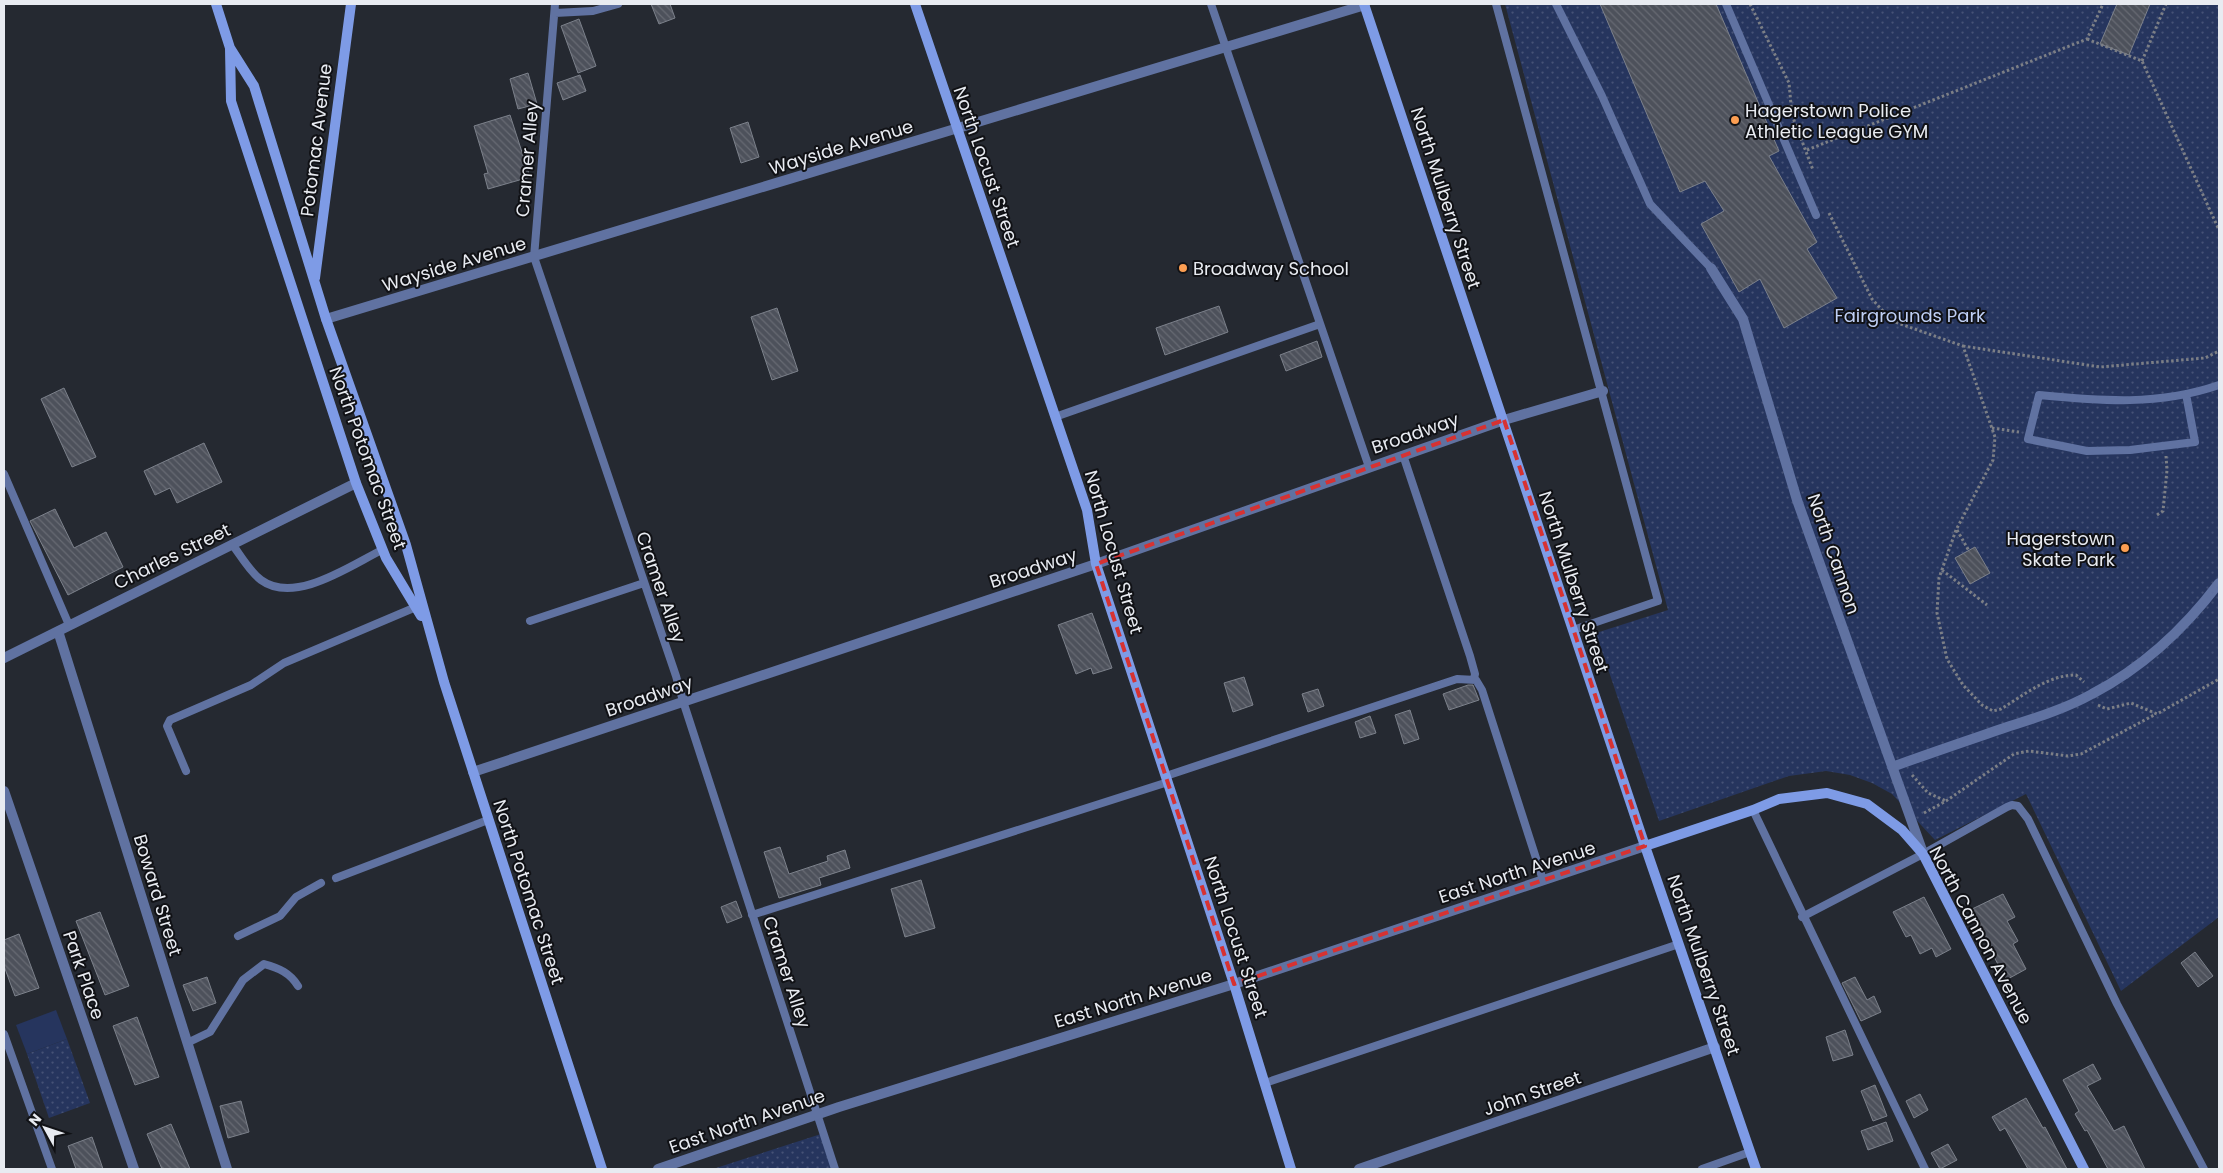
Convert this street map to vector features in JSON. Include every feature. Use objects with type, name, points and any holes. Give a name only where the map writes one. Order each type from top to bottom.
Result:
[{"type":"street","points":[[216,4],[230,48]]},
{"type":"street","name":"Potomac Avenue","points":[[314,281],[350,4]]},
{"type":"street","name":"North Locust Street","points":[[915,4],[1087,510],[1096,564],[1234,984],[1291,1169]]},
{"type":"street","name":"Wayside Avenue","points":[[326,319],[1364,4]]},
{"type":"street","name":"North Mulberry Street","points":[[1364,4],[1645,846],[1716,1047],[1756,1169]]},
{"type":"street","name":"North Potomac Street","points":[[230,48],[254,86],[326,319],[406,545],[427,625],[488,820],[602,1169]]},
{"type":"street","name":"North Potomac Street","points":[[230,48],[232,101],[356,483],[382,550],[427,625]]},
{"type":"street","name":"North Cannon","points":[[1711,268],[1743,319],[1797,500],[1923,854]]},
{"type":"street","name":"Broadway","points":[[473,772],[1096,564],[1504,420],[1602,391]]},
{"type":"street","name":"Charles Street","points":[[4,658],[356,483]]},
{"type":"street","points":[[1892,767],[2048,714],[2091,695],[2132,669],[2155,651],[2205,601],[2219,583]]},
{"type":"street","name":"Boward Street","points":[[58,631],[227,1169]]},
{"type":"street","name":"Park Place","points":[[4,791],[134,1169]]},
{"type":"street","name":"North Cannon Avenue","points":[[1645,846],[1753,810],[1780,799],[1827,793],[1867,804],[1902,830],[1923,854],[2084,1169]]},
{"type":"street","name":"East North Avenue","points":[[658,1169],[817,1114],[1234,984],[1645,846]]},
{"type":"street","name":"John Street","points":[[1359,1169],[1716,1047]]},
{"type":"lane","name":"Cramer Alley","points":[[556,4],[534,257],[676,676],[836,1169]]},
{"type":"lane","points":[[555,13],[593,11],[618,4]]},
{"type":"lane","points":[[1211,4],[1224,47],[1369,467]]},
{"type":"lane","points":[[1496,4],[1658,600],[1573,630]]},
{"type":"lane","points":[[1556,4],[1602,96],[1650,204],[1711,268]]},
{"type":"lane","points":[[1726,4],[1816,214]]},
{"type":"lane","points":[[1055,417],[1320,324]]},
{"type":"lane","points":[[2186,394],[2195,442],[2130,450],[2087,451],[2028,439],[2039,395],[2111,402],[2160,399],[2219,385]]},
{"type":"lane","points":[[1403,455],[1470,656],[1475,674],[1474,680]]},
{"type":"lane","points":[[4,474],[69,625]]},
{"type":"lane","points":[[232,544],[262,580],[270,585],[290,588],[310,585],[382,550]]},
{"type":"lane","points":[[530,621],[644,583]]},
{"type":"lane","points":[[186,771],[168,726],[170,720],[251,685],[284,663],[416,607]]},
{"type":"lane","points":[[752,915],[1167,779],[1457,679],[1474,680],[1482,690],[1543,880]]},
{"type":"lane","points":[[1802,917],[1923,854],[2006,807],[2012,805],[2022,809],[2116,1004],[2204,1169]]},
{"type":"lane","points":[[1753,810],[1802,917],[1925,1169]]},
{"type":"lane","points":[[336,878],[488,820]]},
{"type":"lane","points":[[238,936],[280,916],[296,897],[321,883]]},
{"type":"lane","points":[[1265,1083],[1680,944]]},
{"type":"lane","points":[[187,1043],[210,1032],[243,980],[264,964],[277,967],[292,976],[298,986]]},
{"type":"lane","points":[[4,1034],[52,1169]]},
{"type":"lane","points":[[1702,1169],[1750,1152]]},
{"type":"path","points":[[1750,4],[1789,83],[1792,115],[1814,174]]},
{"type":"path","points":[[1806,150],[2087,39],[2104,4]]},
{"type":"path","points":[[2142,61],[2166,4]]},
{"type":"path","points":[[2087,39],[2142,61],[2219,230]]},
{"type":"path","points":[[1826,207],[1872,299],[1892,321],[1963,346],[2100,367],[2205,358],[2219,351]]},
{"type":"path","points":[[1963,346],[1995,437],[1993,460],[1956,530],[1939,578],[1937,613],[1947,659],[1964,684],[1982,705],[1992,711],[2001,709],[2051,679],[2064,675],[2076,675],[2083,681],[2099,706],[2107,709],[2131,703],[2157,714]]},
{"type":"path","points":[[1992,428],[2029,433]]},
{"type":"path","points":[[2157,514],[2163,511],[2168,470],[2166,446]]},
{"type":"path","points":[[1956,530],[1969,551]]},
{"type":"path","points":[[1942,570],[1987,604]]},
{"type":"path","points":[[1924,813],[1946,801],[2014,754],[2029,751],[2068,756],[2081,754],[2219,679]]},
{"type":"path","points":[[1903,763],[1928,793],[1946,801]]},
{"type":"highlighted area","points":[[1504,420],[1645,846],[1234,984],[1096,564]]},
{"type":"green space","name":"Fairgrounds Park","points":[[1505,4],[2219,4],[2219,917],[2121,991],[2026,794],[1935,840],[1892,794],[1872,783],[1850,775],[1826,771],[1789,776],[1659,821],[1596,633],[1668,610]]},
{"type":"green space","points":[[56,1010],[67,1039],[27,1054],[16,1025]]},
{"type":"green space","points":[[67,1039],[90,1103],[49,1118],[27,1054]]},
{"type":"green space","points":[[821,1134],[833,1167],[827,1169],[713,1169]]},
{"type":"building","points":[[651,4],[670,4],[675,18],[659,24]]},
{"type":"building","points":[[1600,4],[1716,4],[1779,151],[1769,156],[1817,242],[1807,249],[1837,298],[1784,328],[1760,279],[1739,292],[1701,224],[1724,211],[1705,181],[1680,192]]},
{"type":"building","points":[[2117,4],[2150,4],[2129,55],[2100,44]]},
{"type":"building","points":[[579,19],[596,66],[578,73],[561,26]]},
{"type":"building","points":[[528,73],[537,104],[518,109],[510,79]]},
{"type":"building","points":[[580,75],[586,91],[563,100],[557,83]]},
{"type":"building","points":[[510,115],[530,177],[488,189],[484,174],[488,173],[474,126]]},
{"type":"building","points":[[748,122],[759,157],[741,163],[730,128]]},
{"type":"building","points":[[1219,306],[1228,332],[1165,355],[1156,328]]},
{"type":"building","points":[[777,308],[798,371],[772,380],[751,317]]},
{"type":"building","points":[[1317,341],[1322,357],[1286,371],[1280,355]]},
{"type":"building","points":[[64,388],[96,457],[72,467],[41,399]]},
{"type":"building","points":[[204,443],[222,482],[177,503],[170,488],[155,495],[144,471]]},
{"type":"building","points":[[55,509],[74,548],[106,532],[123,567],[68,595],[30,521]]},
{"type":"building","points":[[1975,547],[1990,573],[1970,584],[1955,558]]},
{"type":"building","points":[[1092,613],[1112,668],[1093,674],[1091,668],[1076,674],[1058,625]]},
{"type":"building","points":[[1244,677],[1253,705],[1233,712],[1224,683]]},
{"type":"building","points":[[1473,685],[1479,700],[1449,710],[1443,694]]},
{"type":"building","points":[[1318,689],[1324,706],[1308,712],[1302,694]]},
{"type":"building","points":[[1410,710],[1419,739],[1404,744],[1395,715]]},
{"type":"building","points":[[1370,716],[1376,733],[1360,738],[1355,722]]},
{"type":"building","points":[[780,847],[789,874],[828,861],[827,856],[845,850],[850,868],[819,878],[821,885],[779,898],[764,852]]},
{"type":"building","points":[[921,880],[935,928],[905,937],[891,889]]},
{"type":"building","points":[[2003,894],[2015,917],[2007,921],[2018,941],[2013,944],[2026,969],[2006,980],[1970,910]]},
{"type":"building","points":[[1924,897],[1951,949],[1936,957],[1932,948],[1920,954],[1911,935],[1906,937],[1893,912]]},
{"type":"building","points":[[736,901],[742,917],[727,923],[721,907]]},
{"type":"building","points":[[100,912],[129,986],[105,995],[76,921]]},
{"type":"building","points":[[19,934],[39,988],[15,996],[4,966],[4,940]]},
{"type":"building","points":[[2195,952],[2213,976],[2198,987],[2181,963]]},
{"type":"building","points":[[207,977],[216,1003],[193,1011],[183,985]]},
{"type":"building","points":[[1855,977],[1867,1000],[1874,996],[1881,1012],[1861,1021],[1842,983]]},
{"type":"building","points":[[137,1017],[159,1077],[135,1085],[113,1026]]},
{"type":"building","points":[[1845,1030],[1853,1055],[1833,1061],[1826,1037]]},
{"type":"building","points":[[2093,1064],[2101,1079],[2087,1086],[2114,1131],[2124,1126],[2145,1169],[2108,1169],[2087,1130],[2085,1131],[2075,1114],[2079,1111],[2063,1080]]},
{"type":"building","points":[[1875,1085],[1887,1116],[1873,1121],[1861,1091]]},
{"type":"building","points":[[1920,1094],[1928,1110],[1914,1118],[1906,1101]]},
{"type":"building","points":[[2026,1098],[2043,1128],[2045,1127],[2067,1169],[2028,1169],[2005,1128],[2000,1131],[1992,1117]]},
{"type":"building","points":[[241,1101],[249,1132],[228,1138],[220,1106]]},
{"type":"building","points":[[1886,1122],[1893,1141],[1868,1150],[1861,1131]]},
{"type":"building","points":[[171,1124],[190,1169],[162,1169],[147,1134]]},
{"type":"building","points":[[92,1137],[103,1169],[76,1169],[68,1146]]},
{"type":"building","points":[[1948,1144],[1957,1160],[1940,1169],[1931,1153]]},
{"type":"place","name":"Hagerstown Police Athletic League GYM","points":[[1735,120]]},
{"type":"place","name":"Broadway School","points":[[1183,268]]},
{"type":"place","name":"Hagerstown Skate Park","points":[[2125,548]]}]
